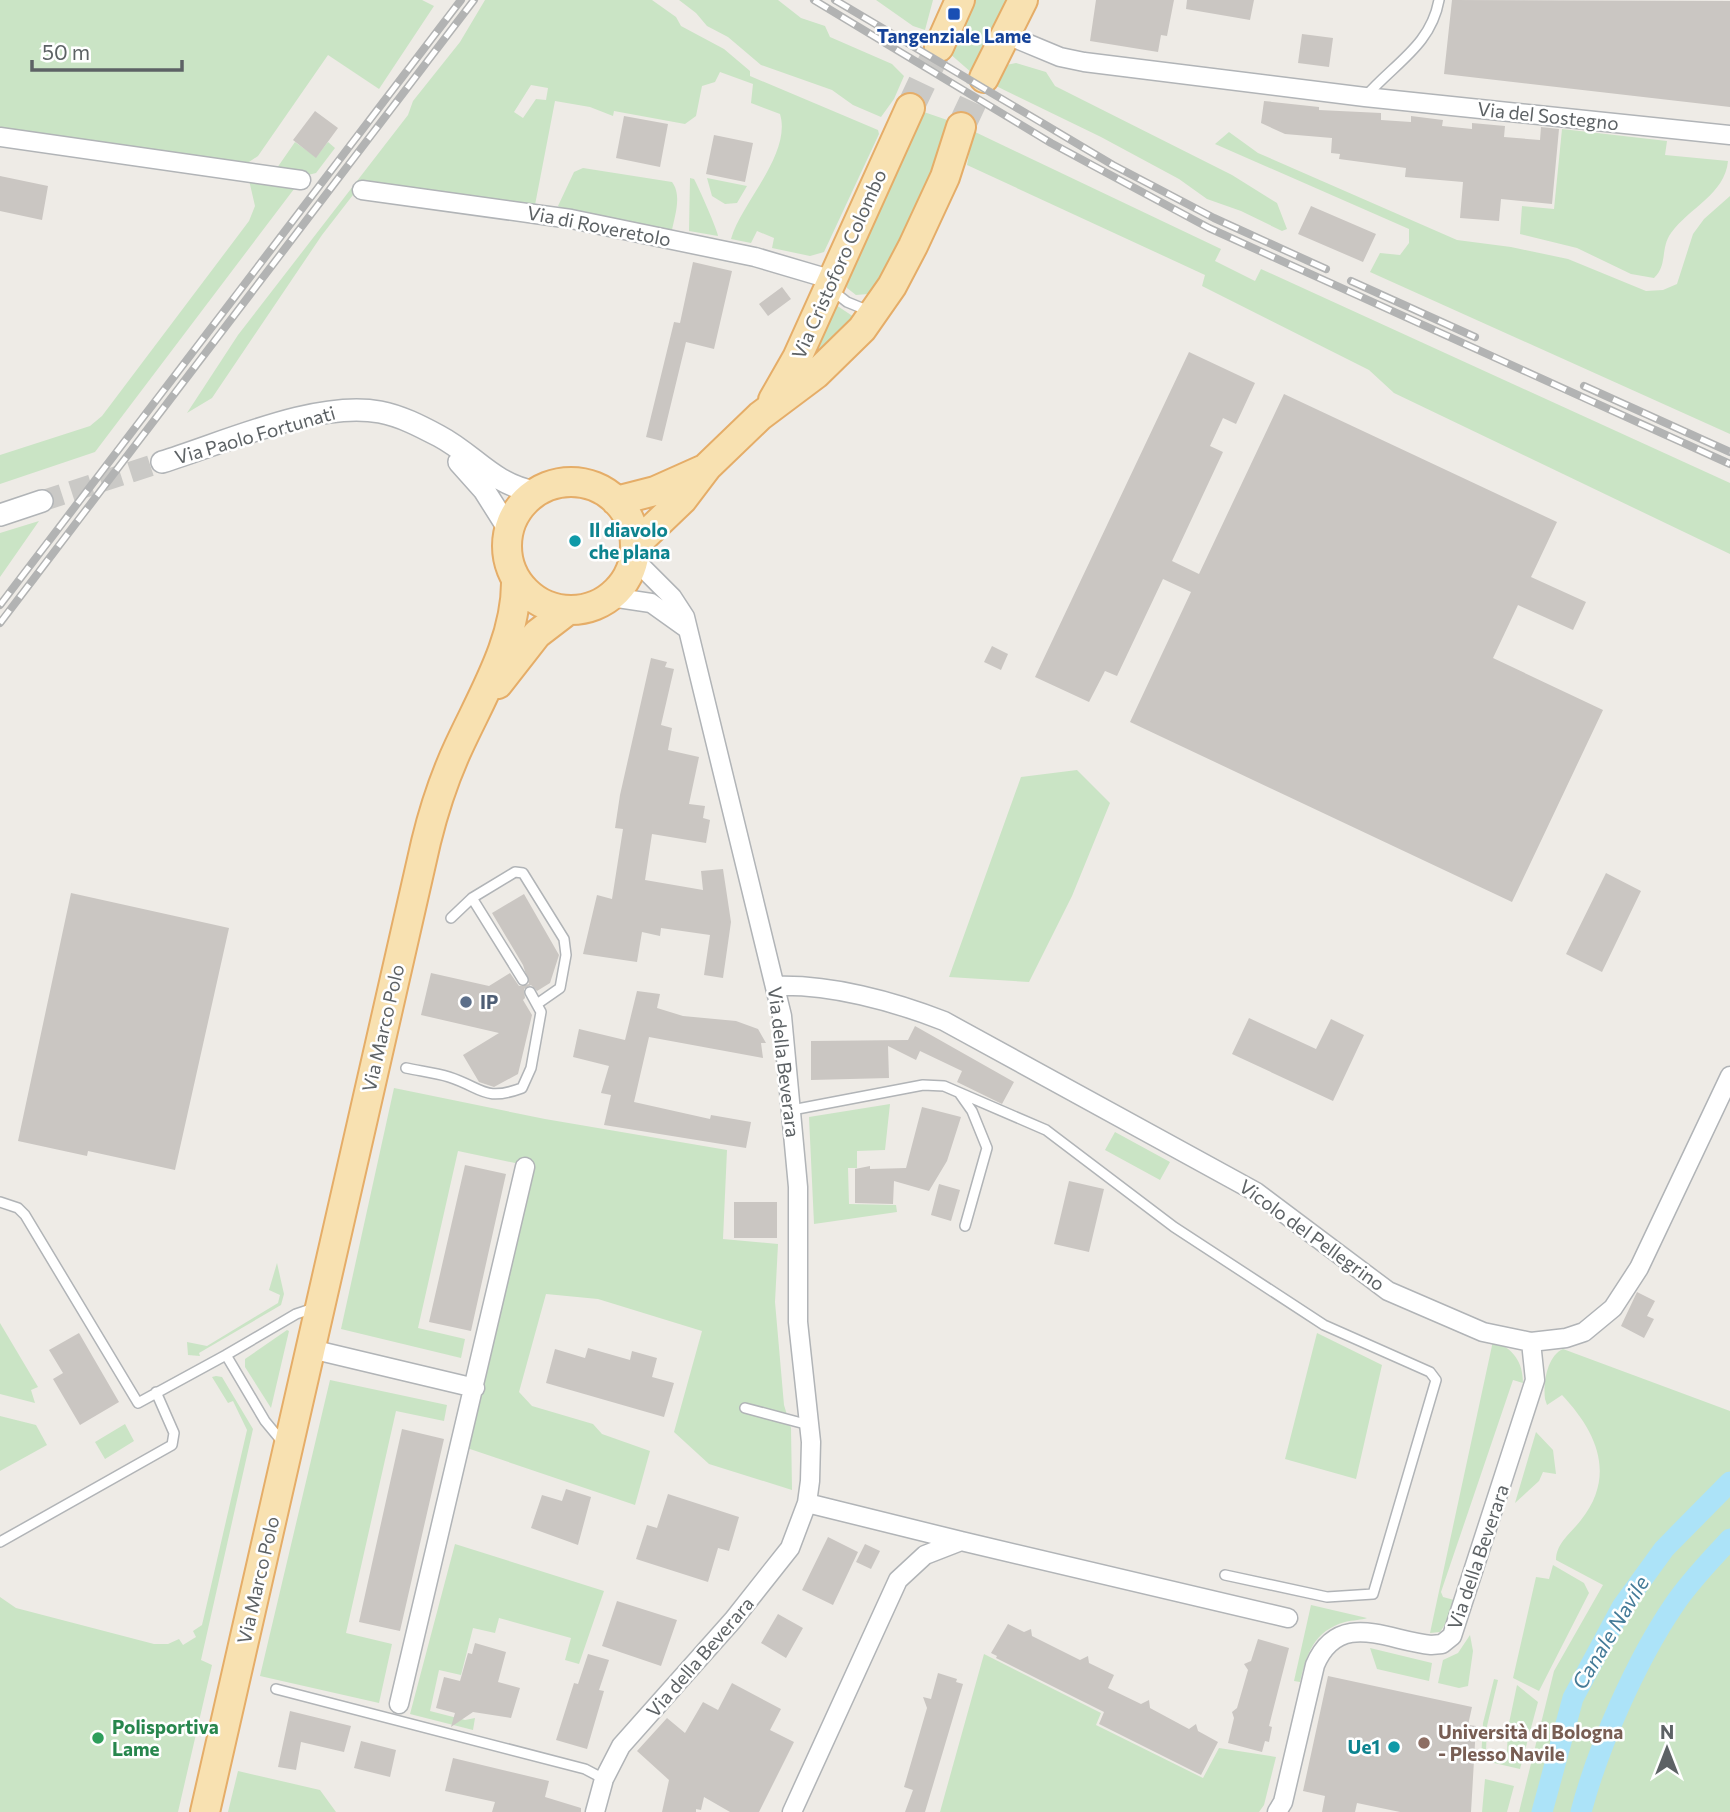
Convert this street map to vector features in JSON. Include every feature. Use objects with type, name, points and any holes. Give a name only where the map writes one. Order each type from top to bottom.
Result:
[{"type":"main road","points":[[939,47],[960,0]]},
{"type":"main road","points":[[984,78],[1023,0]]},
{"type":"main road","name":"Via Cristoforo Colombo","points":[[761,416],[787,377],[911,108]]},
{"type":"main road","name":"Via Cristoforo Colombo","points":[[634,552],[682,500],[707,467],[761,416],[832,359],[875,312],[913,247],[944,177],[961,127]]},
{"type":"main road","name":"Via Cristoforo Colombo","points":[[616,501],[661,489],[707,467]]},
{"type":"main road","points":[[574,481],[598,488],[616,501],[629,518],[634,552],[628,576],[611,597],[594,606],[567,611],[536,601],[516,580],[507,554],[508,528],[520,505],[535,492],[558,482],[574,481]]},
{"type":"main road","name":"Via Marco Polo","points":[[205,1812],[431,823],[454,758],[476,715],[510,626],[516,580]]},
{"type":"main road","name":"Via Marco Polo","points":[[476,715],[537,634],[567,611]]},
{"type":"street","name":"Via del Sostegno","points":[[1007,34],[1072,60],[1365,97],[1730,135]]},
{"type":"street","points":[[0,137],[301,180]]},
{"type":"street","name":"Via di Roveretolo","points":[[362,190],[571,219],[755,257],[831,284]]},
{"type":"street","name":"Via Paolo Fortunati","points":[[162,463],[325,411],[378,411],[428,431],[457,447],[499,481],[535,492]]},
{"type":"street","name":"Via Paolo Fortunati","points":[[428,431],[475,480],[508,528]]},
{"type":"street","points":[[0,515],[42,502]]},
{"type":"street","name":"Via della Beverara","points":[[595,1812],[604,1779],[621,1746],[774,1572],[790,1548],[807,1503],[811,1462],[800,1354],[798,1187],[792,1110],[775,986],[681,608],[634,552]]},
{"type":"street","points":[[611,597],[651,603],[676,618],[688,631]]},
{"type":"street","name":"Vicolo del Pellegrino","points":[[775,986],[849,995],[903,1007],[944,1021],[1256,1192],[1388,1291],[1483,1332],[1531,1342],[1566,1338],[1584,1332],[1613,1308],[1639,1268],[1730,1076]]},
{"type":"street","points":[[399,1704],[525,1167]]},
{"type":"street","name":"Via della Beverara","points":[[1277,1812],[1283,1802],[1315,1665],[1325,1648],[1353,1632],[1431,1645],[1442,1644],[1452,1636],[1535,1380],[1531,1342]]},
{"type":"street","points":[[311,1349],[475,1388]]},
{"type":"street","points":[[807,1503],[1288,1618]]},
{"type":"street","points":[[792,1812],[898,1580],[925,1555],[961,1541]]},
{"type":"lane","points":[[1365,97],[1389,70],[1424,40],[1434,24],[1438,0]]},
{"type":"lane","points":[[831,284],[846,302],[875,312]]},
{"type":"lane","points":[[451,918],[472,898],[515,872],[523,873],[562,935],[566,956],[560,988],[537,1004]]},
{"type":"lane","points":[[472,898],[523,980]]},
{"type":"lane","points":[[406,1068],[450,1077],[479,1092],[502,1095],[522,1088],[531,1068],[541,1012],[530,992]]},
{"type":"lane","points":[[792,1110],[923,1085],[944,1086],[959,1092],[1046,1130],[1174,1227],[1324,1325],[1430,1372],[1436,1380],[1373,1594],[1328,1597],[1225,1575]]},
{"type":"lane","points":[[959,1092],[972,1111],[987,1148],[965,1226]]},
{"type":"lane","points":[[0,1202],[21,1211],[138,1403],[296,1314],[320,1307]]},
{"type":"lane","points":[[226,1355],[265,1421],[288,1448]]},
{"type":"lane","points":[[0,1542],[172,1445],[174,1433],[156,1392]]},
{"type":"lane","points":[[745,1408],[809,1425]]},
{"type":"lane","points":[[276,1689],[584,1769],[604,1779]]},
{"type":"green space","points":[[0,0],[422,0],[434,6],[379,89],[328,55],[258,156],[246,164],[0,131]]},
{"type":"green space","points":[[485,0],[652,0],[676,17],[681,26],[724,49],[750,71],[750,76],[878,130],[879,134],[824,252],[810,256],[772,248],[774,238],[757,231],[751,243],[731,239],[736,225],[772,162],[782,129],[780,114],[751,103],[753,84],[720,72],[715,82],[702,86],[696,116],[685,124],[614,111],[613,116],[590,107],[555,101],[535,205],[363,182],[322,235],[212,398],[187,413],[238,335],[408,115],[413,101],[460,42]],"holes":[[[531,85],[548,88],[546,100],[536,99],[523,118],[514,112]]]},
{"type":"green space","points":[[679,0],[778,0],[801,18],[825,26],[830,37],[892,64],[904,76],[894,99],[881,117],[853,105],[832,90],[761,65],[728,37],[707,26]]},
{"type":"green space","points":[[876,0],[933,0],[925,30],[913,26]]},
{"type":"green space","points":[[974,0],[1010,0],[972,73],[949,53]]},
{"type":"green space","points":[[1016,63],[1046,72],[1055,86],[1232,175],[1277,203],[1287,229],[1282,231],[1241,211],[1207,199],[1179,179],[1101,137],[994,85],[1006,65]]},
{"type":"green space","points":[[921,111],[956,123],[879,281],[868,294],[856,295],[847,288],[846,280]]},
{"type":"green space","points":[[1562,129],[1667,141],[1665,155],[1728,161],[1725,173],[1713,192],[1671,233],[1661,268],[1654,278],[1631,274],[1577,248],[1520,234],[1522,206],[1554,209]]},
{"type":"green space","points":[[973,131],[1221,249],[1215,261],[1255,281],[1261,269],[1730,483],[1730,554],[1394,393],[1369,370],[1202,286],[1205,275],[967,165]]},
{"type":"green space","points":[[1229,132],[1258,153],[1457,240],[1511,247],[1568,259],[1646,291],[1663,290],[1677,284],[1693,234],[1704,219],[1730,196],[1730,434],[1370,272],[1380,253],[1400,255],[1409,243],[1409,229],[1215,144]]},
{"type":"green space","points":[[295,142],[316,157],[328,142],[335,148],[316,173],[308,175],[277,168]]},
{"type":"green space","points":[[583,168],[672,182],[677,199],[672,230],[562,209],[558,206],[574,172]]},
{"type":"green space","points":[[690,178],[696,183],[718,236],[689,231]]},
{"type":"green space","points":[[707,178],[747,186],[737,203],[725,204],[712,196]]},
{"type":"green space","points":[[249,180],[293,185],[294,189],[95,452],[0,484],[0,455],[90,426],[102,416],[249,221],[255,206]]},
{"type":"green space","points":[[836,305],[854,317],[815,356],[814,354]]},
{"type":"green space","points":[[39,521],[0,577],[0,533]]},
{"type":"green space","points":[[1077,770],[1110,803],[1072,896],[1029,982],[949,977],[1021,777]]},
{"type":"green space","points":[[394,1088],[545,1119],[727,1150],[723,1239],[778,1244],[775,1302],[784,1405],[791,1428],[792,1490],[709,1464],[674,1432],[702,1331],[598,1299],[546,1294],[519,1392],[532,1406],[593,1424],[602,1434],[650,1451],[635,1505],[467,1448],[534,1167],[458,1151],[418,1328],[465,1339],[461,1358],[341,1329]]},
{"type":"green space","points":[[890,1104],[885,1150],[857,1151],[857,1168],[848,1168],[849,1204],[896,1205],[897,1212],[814,1224],[809,1117]]},
{"type":"green space","points":[[1115,1132],[1170,1162],[1160,1180],[1105,1150]]},
{"type":"green space","points":[[277,1263],[284,1294],[281,1305],[199,1353],[200,1356],[188,1355],[187,1342],[207,1346],[278,1303],[280,1295],[269,1290]]},
{"type":"green space","points":[[0,1323],[38,1387],[31,1390],[35,1403],[0,1394]]},
{"type":"green space","points":[[289,1331],[271,1408],[245,1367],[245,1359]]},
{"type":"green space","points":[[1317,1333],[1382,1365],[1356,1479],[1285,1459]]},
{"type":"green space","points":[[1493,1341],[1516,1357],[1523,1383],[1513,1380],[1441,1592],[1443,1597],[1454,1600],[1446,1623],[1440,1632],[1430,1633]]},
{"type":"green space","points":[[1563,1349],[1730,1411],[1730,1812],[1519,1812],[1554,1671],[1603,1585],[1556,1560],[1562,1543],[1592,1503],[1600,1470],[1592,1439],[1574,1409],[1562,1395],[1547,1405],[1545,1399],[1550,1364]]},
{"type":"green space","name":"Polisportiva Lame","points":[[212,1377],[222,1377],[253,1429],[201,1660],[212,1665],[178,1812],[0,1812],[0,1597],[16,1608],[154,1644],[168,1644],[179,1639],[183,1645],[196,1637],[193,1631],[202,1625],[247,1430],[233,1401],[228,1403]]},
{"type":"green space","points":[[330,1380],[447,1405],[444,1421],[396,1411],[346,1633],[392,1644],[379,1703],[260,1676]]},
{"type":"green space","points":[[0,1416],[36,1425],[47,1445],[0,1471]]},
{"type":"green space","points":[[125,1424],[134,1441],[105,1459],[95,1442]]},
{"type":"green space","points":[[1536,1432],[1553,1450],[1556,1474],[1543,1472],[1539,1481],[1515,1503]]},
{"type":"green space","points":[[455,1544],[604,1591],[579,1664],[565,1660],[571,1638],[499,1618],[495,1633],[473,1628],[461,1675],[439,1670],[430,1711],[465,1720],[475,1718],[473,1730],[410,1714]]},
{"type":"green space","points":[[1553,1565],[1584,1583],[1589,1593],[1539,1691],[1513,1678],[1536,1577],[1549,1579]]},
{"type":"green space","points":[[1311,1605],[1367,1618],[1334,1626],[1319,1637],[1309,1653],[1300,1682],[1294,1681]]},
{"type":"green space","points":[[1470,1635],[1473,1651],[1468,1686],[1459,1688],[1438,1683],[1443,1660],[1458,1653]]},
{"type":"green space","points":[[1370,1648],[1432,1663],[1429,1681],[1377,1669]]},
{"type":"green space","points":[[984,1654],[1101,1713],[1096,1725],[1203,1778],[1219,1748],[1276,1757],[1264,1805],[1259,1812],[940,1812]]},
{"type":"green space","points":[[1494,1679],[1498,1680],[1487,1726],[1486,1751],[1507,1751],[1508,1728],[1517,1685],[1538,1702],[1520,1769],[1481,1760],[1483,1723]]},
{"type":"green space","points":[[238,1771],[320,1790],[336,1812],[228,1812]]},
{"type":"green space","points":[[1485,1779],[1514,1786],[1507,1812],[1482,1812]]},
{"type":"building","points":[[1096,0],[1174,0],[1167,36],[1161,35],[1158,52],[1090,41]]},
{"type":"building","points":[[1187,0],[1254,0],[1250,20],[1186,9]]},
{"type":"building","points":[[1452,0],[1730,1],[1730,107],[1444,74]]},
{"type":"building","points":[[1302,34],[1333,38],[1329,67],[1298,63]]},
{"type":"building","points":[[1264,101],[1319,107],[1319,110],[1381,113],[1381,120],[1411,122],[1411,116],[1443,120],[1442,126],[1472,129],[1472,123],[1505,126],[1504,137],[1540,140],[1541,127],[1559,129],[1552,204],[1501,199],[1499,221],[1460,218],[1463,182],[1405,177],[1406,168],[1339,159],[1340,154],[1331,153],[1332,138],[1285,134],[1261,123]]},
{"type":"building","points":[[315,111],[338,128],[316,158],[293,140]]},
{"type":"building","points":[[624,116],[668,124],[660,167],[616,158]]},
{"type":"building","points":[[714,135],[753,143],[745,182],[706,174]]},
{"type":"building","points":[[0,176],[48,186],[42,220],[0,211]]},
{"type":"building","points":[[1311,206],[1376,234],[1363,262],[1298,234]]},
{"type":"building","points":[[693,262],[732,271],[714,349],[686,342],[662,441],[646,437],[674,322],[680,323]]},
{"type":"building","points":[[782,287],[791,299],[768,316],[759,304]]},
{"type":"building","points":[[1189,352],[1255,383],[1236,424],[1223,418],[1210,446],[1223,452],[1172,561],[1199,574],[1284,394],[1557,522],[1531,577],[1586,602],[1573,630],[1518,605],[1493,658],[1603,710],[1512,902],[1130,722],[1191,592],[1163,579],[1117,676],[1105,671],[1089,702],[1035,677]]},
{"type":"building","points":[[992,646],[1008,654],[1001,670],[984,662]]},
{"type":"building","points":[[651,658],[667,662],[665,667],[674,669],[661,725],[672,728],[668,750],[699,757],[689,804],[705,806],[703,818],[710,820],[706,843],[652,834],[645,880],[703,890],[701,871],[723,869],[731,922],[723,978],[704,975],[710,935],[661,928],[660,936],[642,932],[637,962],[583,954],[597,895],[612,899],[623,829],[615,828],[620,795]]},
{"type":"building","points":[[1606,873],[1641,891],[1602,972],[1566,954]]},
{"type":"building","points":[[71,893],[229,928],[175,1170],[88,1151],[87,1156],[18,1141]]},
{"type":"building","points":[[524,894],[559,955],[550,983],[537,991],[531,985],[524,989],[523,1000],[532,1015],[518,1074],[494,1087],[479,1082],[463,1055],[499,1033],[421,1015],[431,973],[489,986],[510,973],[519,986],[529,984],[523,965],[492,913]]},
{"type":"building","points":[[637,991],[660,994],[657,1008],[683,1016],[736,1021],[758,1029],[766,1043],[761,1043],[763,1058],[649,1037],[634,1102],[710,1119],[711,1115],[751,1122],[746,1148],[604,1125],[611,1095],[601,1093],[609,1066],[573,1057],[579,1029],[625,1040]]},
{"type":"building","points":[[1249,1018],[1316,1049],[1331,1019],[1364,1035],[1333,1101],[1232,1054]]},
{"type":"building","points":[[915,1026],[1014,1082],[1002,1104],[957,1082],[962,1071],[920,1051],[916,1060],[888,1046],[889,1078],[811,1080],[811,1041],[908,1040]]},
{"type":"building","points":[[922,1107],[961,1117],[947,1161],[929,1191],[894,1181],[893,1204],[855,1203],[855,1169],[870,1166],[870,1169],[906,1168]]},
{"type":"building","points":[[465,1165],[506,1174],[471,1331],[429,1322]]},
{"type":"building","points":[[1069,1181],[1104,1189],[1089,1252],[1054,1244]]},
{"type":"building","points":[[939,1184],[960,1190],[951,1221],[931,1215]]},
{"type":"building","points":[[734,1202],[777,1202],[777,1238],[734,1238]]},
{"type":"building","points":[[1637,1292],[1655,1301],[1647,1316],[1654,1319],[1644,1338],[1621,1326]]},
{"type":"building","points":[[79,1333],[119,1402],[80,1425],[53,1379],[63,1373],[49,1350]]},
{"type":"building","points":[[588,1348],[630,1360],[632,1351],[657,1358],[652,1377],[674,1383],[664,1417],[546,1383],[555,1349],[585,1358]]},
{"type":"building","points":[[402,1429],[444,1439],[400,1631],[359,1622]]},
{"type":"building","points":[[566,1489],[591,1497],[578,1545],[531,1528],[542,1495],[562,1501]]},
{"type":"building","points":[[668,1494],[739,1517],[729,1551],[718,1548],[708,1582],[636,1559],[647,1525],[657,1528]]},
{"type":"building","points":[[828,1537],[858,1552],[833,1605],[802,1590]]},
{"type":"building","points":[[865,1544],[880,1551],[871,1569],[856,1562]]},
{"type":"building","points":[[617,1601],[677,1620],[661,1666],[602,1646]]},
{"type":"building","points":[[778,1614],[803,1628],[786,1658],[761,1643]]},
{"type":"building","points":[[1008,1624],[1024,1632],[1031,1629],[1032,1636],[1080,1660],[1088,1656],[1089,1663],[1114,1675],[1108,1688],[1141,1704],[1149,1700],[1150,1708],[1189,1729],[1196,1724],[1198,1731],[1218,1742],[1201,1775],[1099,1724],[1104,1712],[996,1658],[997,1656],[991,1653]]},
{"type":"building","points":[[1258,1639],[1289,1648],[1269,1726],[1272,1727],[1269,1742],[1265,1741],[1262,1752],[1228,1743],[1234,1718],[1232,1712],[1237,1708],[1248,1670],[1244,1664],[1251,1661]]},
{"type":"building","points":[[475,1643],[506,1652],[498,1682],[520,1688],[511,1718],[473,1712],[451,1727],[455,1713],[436,1708],[444,1677],[460,1681],[468,1653],[472,1654]]},
{"type":"building","points":[[588,1654],[609,1660],[599,1690],[604,1691],[587,1749],[556,1740],[574,1683],[578,1684]]},
{"type":"building","points":[[938,1673],[957,1679],[956,1682],[963,1684],[925,1812],[905,1812],[913,1790],[904,1787],[927,1708],[923,1697],[931,1699]]},
{"type":"building","name":"Ue1","points":[[1328,1676],[1472,1707],[1468,1725],[1476,1726],[1471,1812],[1400,1812],[1357,1803],[1355,1812],[1322,1812],[1325,1796],[1303,1791]]},
{"type":"building","points":[[732,1683],[781,1709],[770,1730],[794,1742],[759,1812],[730,1812],[704,1797],[701,1810],[696,1809],[696,1812],[662,1812],[669,1780],[637,1751],[667,1718],[685,1733],[703,1702],[718,1710]]},
{"type":"building","points":[[290,1711],[351,1726],[344,1752],[301,1742],[296,1770],[278,1767]]},
{"type":"building","points":[[361,1741],[396,1750],[390,1777],[354,1768]]},
{"type":"building","points":[[453,1758],[549,1781],[545,1797],[581,1808],[581,1812],[492,1812],[495,1802],[445,1791]]},
{"type":"waterway","name":"Canale Navile","points":[[1542,1812],[1573,1698],[1622,1607],[1664,1549],[1730,1482]]},
{"type":"waterway","name":"Canale Navile","points":[[1581,1812],[1597,1760],[1646,1652],[1680,1596],[1730,1539]]},
{"type":"tunnel","points":[[910,108],[939,47]]},
{"type":"tunnel","points":[[961,127],[984,78]]},
{"type":"tunnel","points":[[42,501],[162,462]]},
{"type":"railway","points":[[0,605],[461,0]]},
{"type":"railway","points":[[0,623],[474,0]]},
{"type":"railway","points":[[814,0],[1051,143],[1209,228],[1730,464]]},
{"type":"railway","points":[[835,0],[1113,165],[1214,218],[1326,269]]},
{"type":"railway","points":[[1351,281],[1475,337]]},
{"type":"railway","points":[[1584,386],[1730,452]]},
{"type":"place","name":"Tangenziale Lame","points":[[954,14]]},
{"type":"place","name":"Il diavolo che plana","points":[[575,541]]},
{"type":"place","name":"IP","points":[[466,1002]]},
{"type":"place","name":"Polisportiva Lame","points":[[98,1738]]},
{"type":"place","name":"Università di Bologna - Plesso Navile","points":[[1424,1743]]},
{"type":"place","name":"Ue1","points":[[1394,1747]]}]
